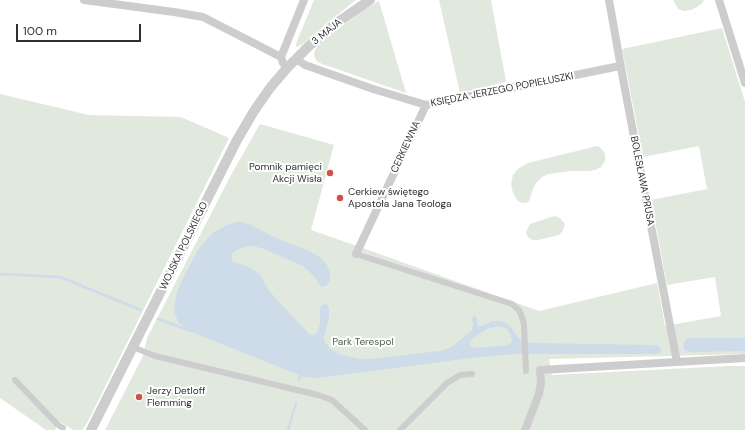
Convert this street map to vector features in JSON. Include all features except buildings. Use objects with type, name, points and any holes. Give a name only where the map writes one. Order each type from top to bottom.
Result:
[{"type":"street","points":[[84,0],[101,1],[203,17],[280,57],[287,68]]},
{"type":"street","points":[[280,57],[304,0]]},
{"type":"street","name":"3 MAJA","points":[[287,68],[309,46],[335,24],[370,0]]},
{"type":"street","name":"BOLESŁAWA PRUSA","points":[[609,0],[620,66],[677,362]]},
{"type":"street","points":[[719,0],[745,82]]},
{"type":"street","name":"KSIĘDZA JERZEGO POPIEŁUSZKI","points":[[296,59],[306,65],[366,87],[426,105],[620,66]]},
{"type":"street","name":"WOJSKA POLSKIEGO","points":[[91,430],[237,140],[254,111],[270,88],[287,68]]},
{"type":"street","name":"CERKIEWNA","points":[[356,254],[426,105]]},
{"type":"street","points":[[356,254],[512,304],[519,310],[524,325],[526,371]]},
{"type":"street","points":[[133,347],[155,356],[318,395],[332,400],[365,430]]},
{"type":"street","points":[[525,430],[539,394],[541,383],[540,370],[745,358]]},
{"type":"street","points":[[400,430],[447,383],[460,375],[472,374]]},
{"type":"street","points":[[15,380],[58,425],[63,428]]},
{"type":"green space","points":[[314,0],[356,0],[303,44],[297,47],[297,41]]},
{"type":"green space","points":[[439,0],[491,0],[506,82],[460,93]]},
{"type":"green space","points":[[673,0],[704,0],[697,7],[684,11],[678,9]]},
{"type":"green space","points":[[379,1],[406,93],[322,64],[315,58],[314,54],[318,45],[362,11]]},
{"type":"green space","name":"Park Terespol","points":[[722,28],[745,102],[745,354],[549,359],[552,375],[745,366],[745,430],[105,430],[143,356],[147,338],[231,175],[260,124],[334,145],[311,230],[539,311],[657,283],[665,326],[721,316],[715,277],[667,285],[651,200],[707,189],[699,146],[643,157],[622,49]]},
{"type":"green space","points":[[0,94],[89,115],[181,117],[229,138],[86,425],[82,430],[73,430],[60,422],[55,430],[46,430],[0,398]]},
{"type":"green space","points":[[598,146],[605,154],[605,161],[601,167],[588,171],[570,171],[549,174],[542,177],[536,183],[529,201],[526,203],[521,203],[517,200],[513,193],[511,184],[513,175],[518,169],[528,163]]},
{"type":"green space","points":[[555,216],[560,218],[565,224],[559,235],[538,240],[532,240],[528,237],[526,233],[530,224]]},
{"type":"water","points":[[236,222],[249,224],[274,237],[309,251],[321,258],[327,265],[330,273],[330,280],[327,285],[322,287],[303,266],[264,249],[253,246],[244,247],[237,250],[231,257],[233,262],[247,266],[257,272],[270,292],[309,334],[314,335],[318,331],[320,323],[320,307],[324,304],[328,305],[329,316],[324,338],[325,342],[330,349],[342,355],[361,359],[371,359],[440,351],[450,348],[472,330],[472,318],[475,316],[479,326],[493,321],[505,322],[520,339],[526,342],[655,345],[660,347],[661,351],[656,354],[515,354],[479,357],[325,377],[305,377],[189,331],[179,323],[174,311],[176,295],[183,278],[198,250],[213,233]],"holes":[[[499,326],[506,328],[511,335],[512,341],[509,345],[476,348],[470,346],[471,340],[487,329]]]},
{"type":"water","points":[[689,338],[745,338],[745,351],[689,352],[684,350],[683,345]]},
{"type":"waterway","points":[[0,274],[60,277],[141,310]]},
{"type":"waterway","points":[[158,319],[191,331]]},
{"type":"waterway","points":[[299,380],[300,374]]},
{"type":"waterway","points":[[288,430],[296,403]]},
{"type":"place","name":"Pomnik pamięci Akcji Wisła","points":[[330,173]]},
{"type":"place","name":"Cerkiew świętego Apostoła Jana Teologa","points":[[340,198]]},
{"type":"place","name":"Jerzy Detloff Flemming","points":[[139,397]]}]
